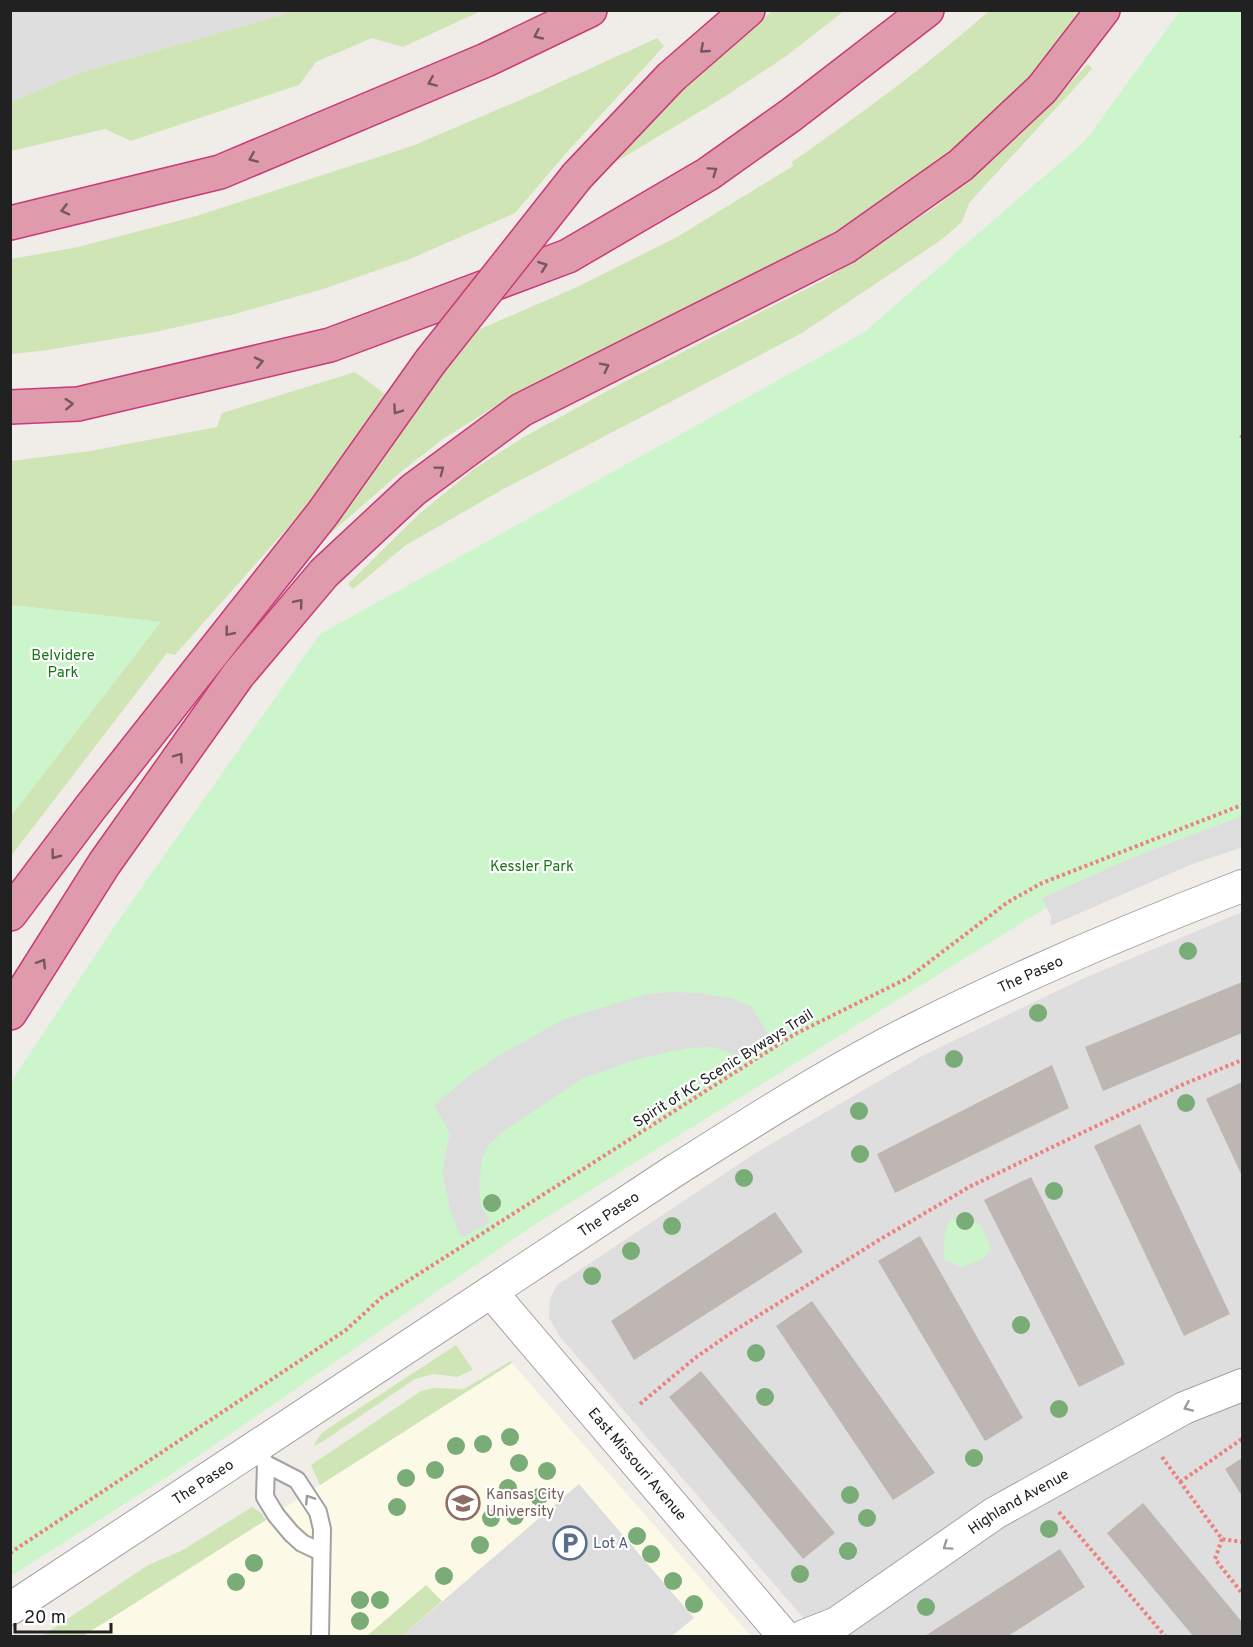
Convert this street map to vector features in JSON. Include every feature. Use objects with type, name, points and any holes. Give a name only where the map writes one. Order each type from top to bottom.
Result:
[{"type":"highway","points":[[10,223],[220,172],[486,60],[590,10]]},
{"type":"highway","points":[[10,914],[90,808],[323,513],[430,362],[577,176],[671,77],[748,10]]},
{"type":"highway","points":[[10,407],[78,404],[330,345],[568,256],[708,174],[791,115],[927,10]]},
{"type":"highway","points":[[10,1013],[104,864],[238,675],[324,573],[413,490],[521,410],[845,247],[961,165],[1042,89],[1103,10]]},
{"type":"street","name":"The Paseo","points":[[10,1609],[261,1456],[491,1292],[674,1171],[781,1104],[911,1030],[1046,966],[1165,915],[1242,886]]},
{"type":"street","name":"East Missouri Avenue","points":[[491,1292],[784,1636]]},
{"type":"street","name":"Highland Avenue","points":[[804,1636],[837,1623],[995,1513],[1184,1408],[1242,1385]]},
{"type":"lane","points":[[261,1456],[266,1497],[276,1515],[302,1543],[321,1552]]},
{"type":"lane","points":[[261,1456],[297,1480],[318,1512],[322,1529],[323,1575],[320,1636]]},
{"type":"path","name":"Spirit of KC Scenic Byways Trail","points":[[10,1553],[346,1330],[381,1298],[795,1034],[908,978],[1008,902],[1042,883],[1242,805]]},
{"type":"path","points":[[640,1404],[695,1358],[734,1331],[870,1245],[971,1186],[1184,1084],[1242,1060]]},
{"type":"path","points":[[1143,1430],[1222,1539],[1242,1542]]},
{"type":"path","points":[[1180,1482],[1242,1439]]},
{"type":"path","points":[[1055,1507],[1165,1636]]},
{"type":"path","points":[[1222,1539],[1215,1559],[1242,1593]]},
{"type":"shaded area","points":[[11,11],[300,11],[79,73],[11,102]]},
{"type":"shaded area","points":[[1242,816],[1242,847],[1190,865],[1050,926],[1051,917],[1042,898],[1134,857]]},
{"type":"shaded area","points":[[1242,912],[1242,1636],[819,1636],[560,1337],[549,1318],[550,1299],[557,1285],[754,1154],[922,1056],[1082,979]]},
{"type":"shaded area","points":[[672,992],[731,998],[751,1006],[770,1037],[737,1057],[712,1047],[688,1048],[638,1059],[583,1078],[505,1130],[488,1146],[483,1156],[479,1183],[481,1206],[490,1222],[461,1238],[450,1210],[443,1174],[450,1133],[434,1105],[470,1075],[500,1055],[564,1019],[647,994]]},
{"type":"shaded area","points":[[863,1164],[885,1201],[866,1214],[864,1218],[874,1236],[849,1251],[837,1232],[811,1246],[788,1206]]},
{"type":"shaded area","name":"Kansas City University","points":[[512,1363],[751,1636],[83,1636]]},
{"type":"shaded area","name":"Lot A","points":[[579,1484],[694,1618],[672,1636],[402,1636]]},
{"type":"green space","points":[[300,10],[481,11],[403,47],[372,38],[316,62],[299,85],[131,141],[105,129],[11,151],[11,102],[79,73]]},
{"type":"green space","points":[[772,11],[844,11],[785,57],[721,99],[619,160],[609,159],[633,130]]},
{"type":"green space","points":[[989,11],[1089,11],[1046,64],[932,171],[863,220],[785,265],[556,372],[512,396],[443,439],[402,471],[331,533],[327,529],[464,336],[577,287],[677,237],[793,166],[792,162],[868,108]]},
{"type":"green space","name":"Kessler Park","points":[[1180,11],[1242,11],[1242,848],[1054,903],[531,1227],[175,1472],[11,1576],[11,1082],[116,924],[320,634],[863,333],[1085,141]]},
{"type":"green space","points":[[657,38],[664,46],[515,213],[410,259],[320,290],[231,315],[155,332],[11,354],[11,259],[78,247],[193,217],[412,146]]},
{"type":"green space","points":[[1088,64],[1092,69],[969,203],[962,222],[941,240],[802,333],[500,491],[406,545],[353,589],[348,584],[419,514],[474,469],[524,437],[620,384],[826,279],[938,205],[1035,120]]},
{"type":"green space","points":[[355,372],[385,394],[305,508],[175,655],[167,653],[11,856],[11,816],[160,622],[11,605],[11,461],[90,451],[217,427],[222,413]]},
{"type":"green space","name":"Belvidere Park","points":[[10,605],[161,622],[11,816]]},
{"type":"green space","points":[[951,1218],[980,1224],[991,1248],[983,1259],[961,1267],[945,1260],[944,1239]]},
{"type":"green space","points":[[456,1345],[473,1370],[457,1377],[434,1374],[415,1379],[313,1446],[322,1433],[329,1428]]},
{"type":"green space","points":[[511,1361],[512,1363],[320,1485],[311,1465],[421,1391],[434,1388],[464,1389]]},
{"type":"green space","points":[[252,1507],[266,1520],[83,1636],[42,1636],[148,1565],[181,1551]]},
{"type":"green space","points":[[426,1585],[442,1601],[402,1636],[367,1636]]},
{"type":"building","points":[[1242,982],[1242,1033],[1103,1091],[1085,1047]]},
{"type":"building","points":[[1052,1065],[1069,1108],[895,1193],[877,1154]]},
{"type":"building","points":[[1242,1082],[1242,1176],[1206,1099]]},
{"type":"building","points":[[1140,1124],[1230,1314],[1184,1336],[1094,1146]]},
{"type":"building","points":[[1031,1177],[1125,1364],[1079,1387],[984,1200]]},
{"type":"building","points":[[775,1212],[803,1252],[634,1360],[611,1321]]},
{"type":"building","points":[[920,1236],[1023,1418],[985,1441],[878,1261]]},
{"type":"building","points":[[812,1301],[935,1473],[893,1500],[776,1326]]},
{"type":"building","points":[[701,1371],[835,1533],[803,1559],[669,1397]]},
{"type":"building","points":[[1242,1458],[1242,1496],[1225,1469]]},
{"type":"building","points":[[1143,1503],[1242,1622],[1242,1636],[1193,1636],[1107,1533]]},
{"type":"building","points":[[1060,1549],[1085,1587],[1008,1636],[925,1636]]},
{"type":"place","name":"Kansas City University","points":[[463,1503]]},
{"type":"place","name":"Lot A","points":[[570,1543]]}]
